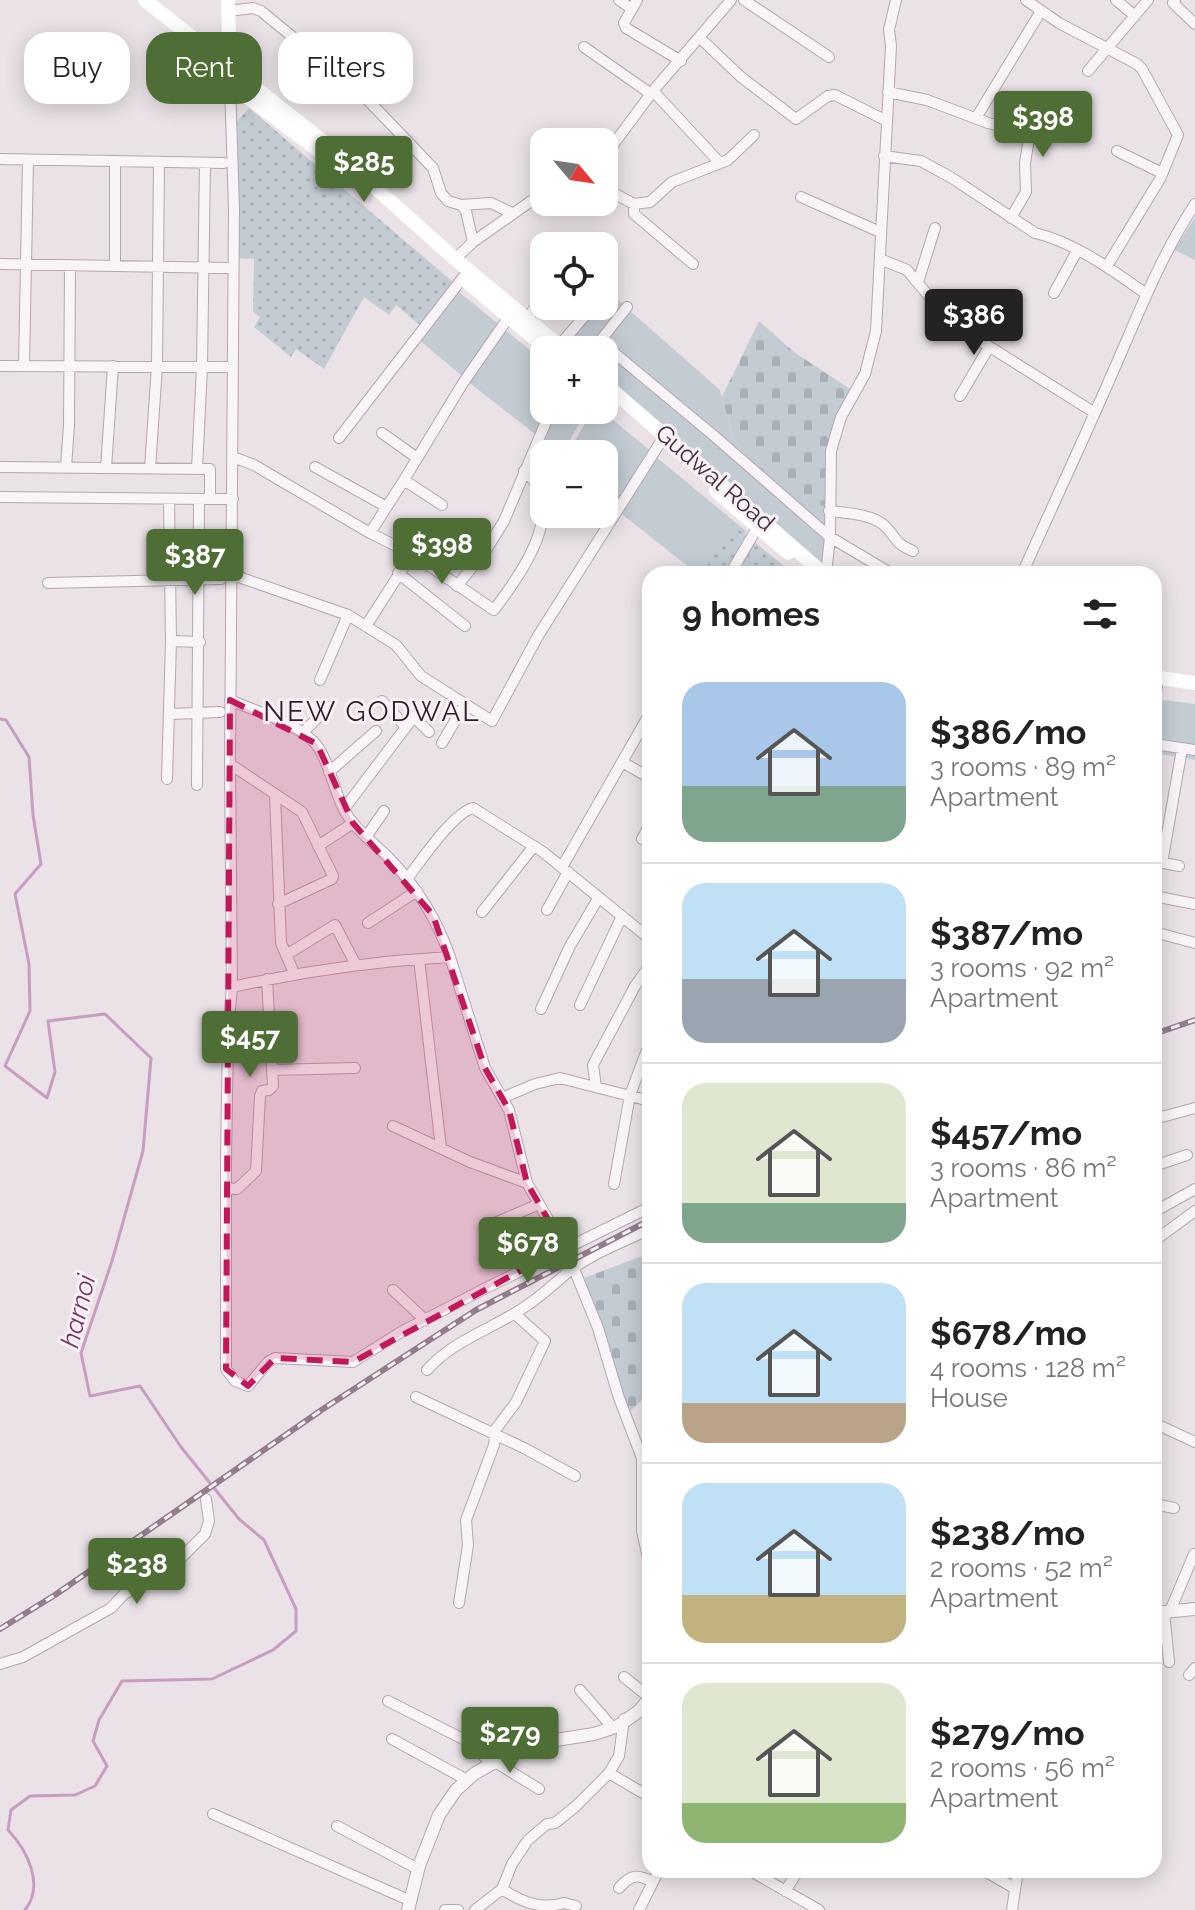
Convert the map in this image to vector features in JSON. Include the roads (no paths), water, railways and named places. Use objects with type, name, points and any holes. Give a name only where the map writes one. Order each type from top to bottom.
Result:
[{"type":"main road","points":[[145,0],[183,32]]},
{"type":"main road","points":[[228,6],[229,32]]},
{"type":"main road","points":[[262,99],[325,143],[455,259],[465,274],[508,318],[536,336]]},
{"type":"main road","points":[[262,104],[544,336]]},
{"type":"main road","name":"Gudwal Road","points":[[618,395],[816,566]]},
{"type":"main road","name":"Gudwal Road","points":[[618,407],[803,566]]},
{"type":"main road","points":[[1162,686],[1195,683]]},
{"type":"main road","points":[[1162,688],[1195,691]]},
{"type":"street","points":[[619,0],[634,5],[624,23],[626,28],[681,61]]},
{"type":"street","points":[[618,138],[652,92],[731,0]]},
{"type":"street","points":[[744,0],[829,57]]},
{"type":"street","points":[[826,566],[830,537],[831,451],[841,417],[865,374],[872,353],[880,299],[889,30],[896,0]]},
{"type":"street","points":[[1026,0],[1137,64],[1178,135],[1162,173],[1107,266]]},
{"type":"street","points":[[1116,0],[1135,16]]},
{"type":"street","points":[[1088,71],[1148,0]]},
{"type":"street","points":[[1175,0],[1173,3],[1195,24]]},
{"type":"street","points":[[228,6],[261,11],[361,93],[433,168],[441,193],[448,201],[461,205],[491,203],[512,213]]},
{"type":"street","points":[[976,118],[1041,11]]},
{"type":"street","points":[[700,38],[741,77],[796,119],[828,96],[835,95],[887,121]]},
{"type":"street","points":[[584,47],[652,92],[720,163]]},
{"type":"street","points":[[888,92],[938,103],[976,118],[1030,132]]},
{"type":"street","points":[[1011,218],[1026,192],[1025,163],[1030,132],[1037,121],[1082,100]]},
{"type":"street","points":[[231,104],[234,209],[230,700],[232,987],[228,1032],[226,1369],[235,1381],[248,1386],[275,1358],[353,1362],[425,1320],[564,1247],[642,1211]]},
{"type":"street","points":[[618,195],[634,204],[650,202],[672,182],[735,156],[754,135]]},
{"type":"street","points":[[1117,151],[1162,173]]},
{"type":"street","points":[[884,156],[921,161],[1035,233],[1048,235],[1107,266],[1145,293]]},
{"type":"street","points":[[0,159],[224,163]]},
{"type":"street","points":[[24,366],[28,160]]},
{"type":"street","points":[[115,161],[115,265]]},
{"type":"street","points":[[150,468],[157,366],[159,162]]},
{"type":"street","points":[[197,469],[205,163]]},
{"type":"street","points":[[801,197],[880,232]]},
{"type":"street","points":[[455,259],[473,242],[530,201]]},
{"type":"street","points":[[634,204],[634,214],[693,264]]},
{"type":"street","points":[[1026,566],[1145,293],[1195,204]]},
{"type":"street","points":[[461,205],[466,211],[473,242]]},
{"type":"street","points":[[918,282],[935,228]]},
{"type":"street","points":[[1054,293],[1077,251]]},
{"type":"street","points":[[880,259],[907,270],[950,317],[989,347],[1095,413]]},
{"type":"street","points":[[0,264],[230,268]]},
{"type":"street","points":[[66,467],[70,265]]},
{"type":"street","points":[[339,438],[465,274]]},
{"type":"street","points":[[627,307],[600,341],[830,537],[879,566]]},
{"type":"street","points":[[526,319],[530,314]]},
{"type":"street","points":[[370,533],[463,383],[508,318]]},
{"type":"street","points":[[568,336],[581,320]]},
{"type":"street","points":[[960,396],[989,347]]},
{"type":"street","points":[[0,366],[227,367]]},
{"type":"street","points":[[106,468],[113,366]]},
{"type":"street","points":[[457,586],[486,550],[504,521],[545,424]]},
{"type":"street","points":[[382,433],[417,458]]},
{"type":"street","points":[[233,575],[348,615],[396,645],[421,676],[492,721],[538,636],[660,443]]},
{"type":"street","points":[[233,457],[254,465],[412,554],[494,610],[528,561],[540,531],[542,503],[533,481],[524,471]]},
{"type":"street","points":[[0,467],[210,469],[204,499],[199,579],[197,785]]},
{"type":"street","points":[[315,467],[385,506]]},
{"type":"street","points":[[404,480],[442,505]]},
{"type":"street","points":[[0,497],[233,499]]},
{"type":"street","points":[[167,779],[171,641],[169,499]]},
{"type":"street","points":[[829,511],[857,515],[884,525],[895,541],[913,551]]},
{"type":"street","points":[[735,566],[757,528]]},
{"type":"street","points":[[366,626],[412,554]]},
{"type":"street","points":[[398,573],[465,626]]},
{"type":"street","points":[[48,583],[221,579]]},
{"type":"street","points":[[320,680],[348,615]]},
{"type":"street","points":[[171,641],[200,642]]},
{"type":"street","points":[[230,700],[303,732],[317,744],[353,823],[407,879],[433,915],[450,957],[485,1068],[509,1110],[527,1183],[564,1247]]},
{"type":"street","points":[[382,701],[406,727]]},
{"type":"street","points":[[442,743],[465,704]]},
{"type":"street","points":[[303,732],[329,707]]},
{"type":"street","points":[[170,714],[220,712]]},
{"type":"street","points":[[344,809],[414,717],[429,732]]},
{"type":"street","points":[[547,910],[565,870],[642,727]]},
{"type":"street","points":[[329,772],[376,731]]},
{"type":"street","points":[[1162,745],[1195,750]]},
{"type":"street","points":[[1162,843],[1182,749]]},
{"type":"street","points":[[622,762],[642,773]]},
{"type":"street","points":[[230,764],[302,812],[333,876],[278,904]]},
{"type":"street","points":[[275,795],[281,943],[294,973]]},
{"type":"street","points":[[407,879],[465,810],[473,808],[534,846],[642,932]]},
{"type":"street","points":[[366,837],[384,811]]},
{"type":"street","points":[[318,846],[353,823]]},
{"type":"street","points":[[482,912],[534,846]]},
{"type":"street","points":[[1162,863],[1179,866]]},
{"type":"street","points":[[368,923],[417,891]]},
{"type":"street","points":[[541,1009],[570,946],[599,897]]},
{"type":"street","points":[[1162,898],[1195,904]]},
{"type":"street","points":[[580,1005],[622,916]]},
{"type":"street","points":[[286,955],[335,925],[356,965]]},
{"type":"street","points":[[1162,934],[1195,943]]},
{"type":"street","points":[[232,987],[294,973],[450,957]]},
{"type":"street","points":[[419,959],[441,1148]]},
{"type":"street","points":[[596,1087],[593,1065],[642,976]]},
{"type":"street","points":[[226,1188],[237,1189],[256,1171],[260,1096],[262,1091],[272,1088],[267,979]]},
{"type":"street","points":[[614,1184],[630,1095],[642,1063]]},
{"type":"street","points":[[272,1070],[355,1068]]},
{"type":"street","points":[[502,1098],[551,1079],[571,1080],[642,1099]]},
{"type":"street","points":[[1162,1117],[1195,1108]]},
{"type":"street","points":[[393,1126],[527,1183]]},
{"type":"street","points":[[1162,1163],[1187,1155]]},
{"type":"street","points":[[1162,1208],[1195,1189]]},
{"type":"street","points":[[495,1223],[539,1204]]},
{"type":"street","points":[[1162,1235],[1195,1211]]},
{"type":"street","points":[[427,1370],[443,1353],[515,1314],[595,1255],[642,1233]]},
{"type":"street","points":[[574,1269],[598,1328],[623,1411],[642,1458],[642,1531]]},
{"type":"street","points":[[393,1290],[425,1320]]},
{"type":"street","points":[[459,1603],[468,1545],[466,1520],[494,1445],[494,1434],[516,1402],[545,1341],[515,1314]]},
{"type":"street","points":[[416,1397],[575,1476]]},
{"type":"street","points":[[1162,1427],[1195,1442]]},
{"type":"street","points":[[0,1664],[23,1657],[111,1608],[124,1594],[170,1569],[205,1534],[209,1521],[206,1499]]},
{"type":"street","points":[[1162,1506],[1174,1508]]},
{"type":"street","points":[[1169,1662],[1163,1612],[1194,1554]]},
{"type":"street","points":[[1163,1612],[1195,1609]]},
{"type":"street","points":[[624,1677],[642,1692]]},
{"type":"street","points":[[580,1690],[613,1728]]},
{"type":"street","points":[[388,1701],[465,1740],[494,1763],[539,1789]]},
{"type":"street","points":[[213,1814],[410,1906],[418,1869],[439,1815],[467,1780],[524,1745],[613,1728],[642,1707]]},
{"type":"street","points":[[475,1910],[502,1889],[512,1864],[528,1840],[576,1806],[609,1773],[619,1756],[624,1719]]},
{"type":"street","points":[[392,1739],[467,1780]]},
{"type":"street","points":[[609,1773],[642,1792]]},
{"type":"street","points":[[337,1826],[418,1869]]},
{"type":"street","points":[[619,1888],[632,1876],[642,1875]]},
{"type":"street","points":[[639,1910],[655,1878]]},
{"type":"street","points":[[763,1878],[819,1910]]},
{"type":"street","points":[[785,1891],[794,1878]]},
{"type":"street","points":[[997,1878],[1014,1888]]},
{"type":"street","points":[[1012,1910],[1016,1878]]},
{"type":"street","points":[[502,1889],[523,1904],[540,1909],[551,1909],[564,1903],[576,1906]]},
{"type":"street","points":[[445,1910],[458,1910]]},
{"type":"waterway","name":"harnoi","points":[[0,719],[6,720],[29,757],[33,815],[41,864],[15,894],[29,964],[30,1011],[5,1066],[47,1098],[55,1072],[48,1021],[105,1014],[151,1058],[143,1151],[112,1261],[81,1353],[90,1396],[140,1386],[181,1447],[239,1519],[264,1540],[296,1609],[296,1631],[273,1650],[212,1679],[122,1681],[99,1720],[93,1741],[107,1766],[95,1786],[75,1795],[30,1796],[11,1810],[8,1830],[27,1858],[33,1879],[31,1900],[25,1910]]},
{"type":"railway","points":[[1162,1031],[1195,1020]]},
{"type":"railway","points":[[0,1629],[55,1595],[323,1409],[476,1310],[642,1224]]},
{"type":"district","name":"NEW GODWAL","points":[[372,711]]}]
